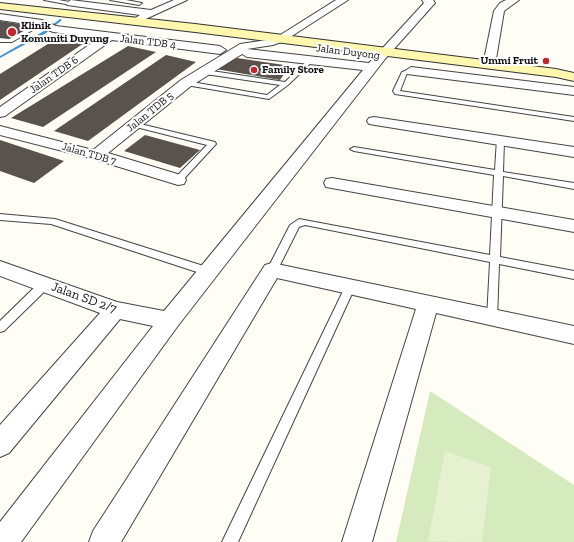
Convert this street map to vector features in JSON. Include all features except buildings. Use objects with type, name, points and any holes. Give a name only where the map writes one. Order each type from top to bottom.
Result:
[{"type":"main road","name":"Jalan Duyong","points":[[0,6],[142,22],[276,41],[380,58],[555,78],[569,77]]},
{"type":"main road","name":"Jalan Duyong","points":[[133,22],[136,25],[276,41]]},
{"type":"main road","name":"Jalan Duyong","points":[[380,58],[489,65],[556,73],[569,77]]},
{"type":"street","points":[[133,22],[182,0]]},
{"type":"street","points":[[276,41],[343,0]]},
{"type":"street","points":[[3,542],[170,321],[380,58],[430,3],[427,0]]},
{"type":"street","points":[[489,65],[499,10],[504,5],[514,0]]},
{"type":"street","points":[[73,2],[151,13]]},
{"type":"street","name":"Jalan TDB 4","points":[[0,17],[108,37],[220,50]]},
{"type":"street","points":[[205,72],[220,50],[227,43],[227,40],[219,35]]},
{"type":"street","name":"Jalan TDB 6","points":[[0,113],[108,37]]},
{"type":"street","name":"Jalan TDB 5","points":[[96,155],[186,83],[237,52],[244,46],[276,41]]},
{"type":"street","points":[[237,52],[311,60],[380,58]]},
{"type":"street","points":[[412,70],[574,91]]},
{"type":"street","points":[[374,122],[574,152]]},
{"type":"street","name":"Jalan TDB 7","points":[[0,130],[96,155],[178,180]]},
{"type":"street","points":[[332,183],[574,226]]},
{"type":"street","name":"Jalan SD 2/7","points":[[0,268],[115,310],[170,321]]},
{"type":"street","points":[[104,542],[272,270],[574,335]]},
{"type":"street","points":[[357,542],[428,304]]},
{"type":"street","points":[[0,444],[115,310]]},
{"type":"lane","points":[[46,0],[73,2]]},
{"type":"lane","points":[[113,0],[139,3]]},
{"type":"lane","points":[[125,10],[146,0]]},
{"type":"lane","points":[[0,40],[10,41],[48,26]]},
{"type":"lane","points":[[186,83],[262,98],[269,97],[286,84],[311,60]]},
{"type":"lane","points":[[412,70],[405,72],[396,91],[397,93],[574,119]]},
{"type":"lane","points":[[205,72],[286,84]]},
{"type":"lane","points":[[135,124],[212,144],[178,180]]},
{"type":"lane","points":[[492,318],[500,141]]},
{"type":"lane","points":[[354,149],[574,186]]},
{"type":"lane","points":[[0,217],[52,221],[209,272]]},
{"type":"lane","points":[[272,270],[295,225],[299,222],[305,222],[574,275]]},
{"type":"lane","points":[[0,328],[44,284]]},
{"type":"lane","points":[[230,542],[350,287]]},
{"type":"green space","points":[[430,391],[574,485],[574,542],[396,542]]},
{"type":"green space","points":[[445,451],[491,467],[482,542],[428,541]]},
{"type":"waterway","points":[[0,57],[45,32],[61,20]]},
{"type":"place","name":"Klinik Komuniti Duyung","points":[[12,32]]},
{"type":"place","name":"Ummi Fruit","points":[[546,61]]},
{"type":"place","name":"Family Store","points":[[254,70]]}]
